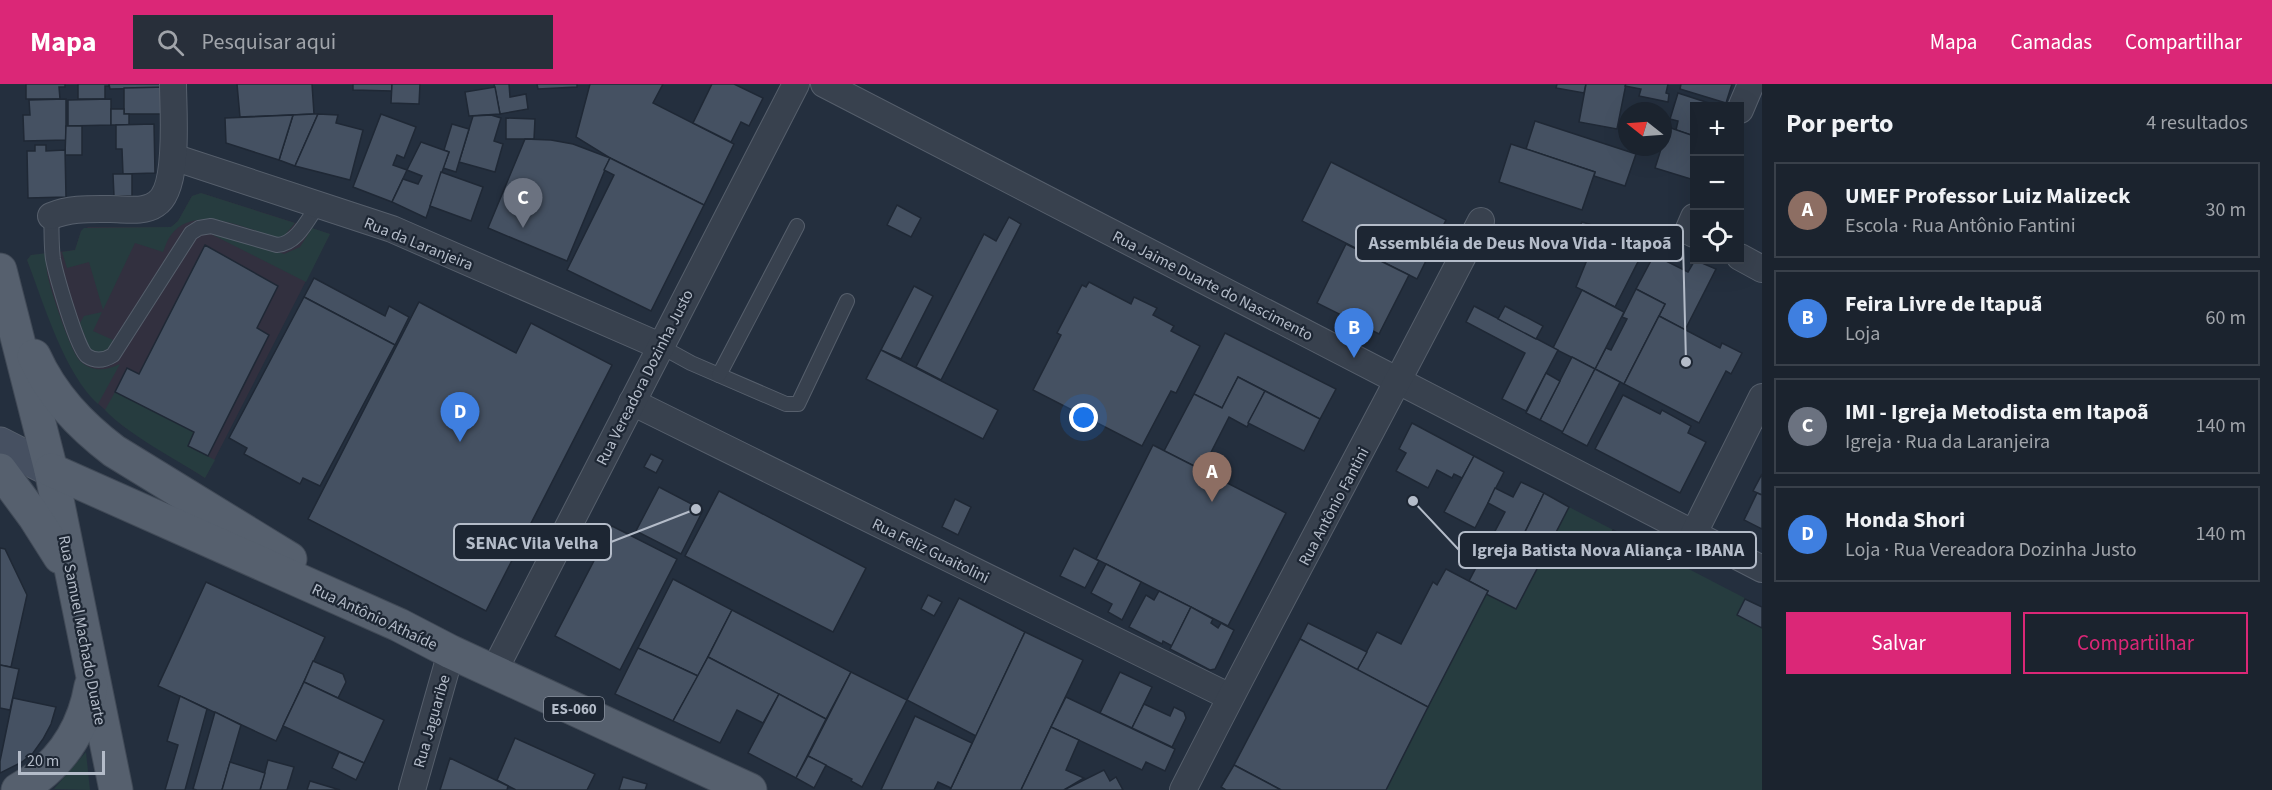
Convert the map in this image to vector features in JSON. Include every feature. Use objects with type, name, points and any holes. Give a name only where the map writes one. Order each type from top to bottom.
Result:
[{"type":"main road","points":[[0,270],[12,315],[53,392],[91,434],[114,451],[399,626]]},
{"type":"main road","name":"Rua Samuel Machado Duarte","points":[[12,315],[51,470],[116,790]]},
{"type":"main road","name":"Rua Antônio Athaíde","points":[[0,444],[51,470],[399,626],[750,790]]},
{"type":"main road","points":[[0,470],[34,516],[73,580]]},
{"type":"main road","points":[[18,790],[48,769],[68,745],[78,730],[88,705],[93,678]]},
{"type":"street","points":[[51,216],[71,209],[144,209],[157,204],[166,192],[172,157],[173,84]]},
{"type":"street","name":"Rua Vereadora Dozinha Justo","points":[[494,671],[796,84]]},
{"type":"street","name":"Rua Jaime Duarte do Nascimento","points":[[824,84],[1762,569]]},
{"type":"street","points":[[1743,102],[1750,84]]},
{"type":"street","name":"Rua da Laranjeira","points":[[172,157],[392,230],[660,346]]},
{"type":"street","name":"Rua Antônio Fantini","points":[[1183,790],[1481,221]]},
{"type":"street","points":[[1744,259],[1762,269]]},
{"type":"street","points":[[1694,533],[1762,397]]},
{"type":"street","name":"Rua Feliz Guaitolini","points":[[632,402],[1230,697]]},
{"type":"street","name":"Rua Jaguaribe","points":[[412,790],[451,652]]},
{"type":"lane","points":[[51,216],[56,271],[80,345],[87,356],[100,360],[113,355],[191,233],[199,228],[212,226],[283,245],[295,237],[318,205]]},
{"type":"lane","points":[[719,375],[797,226]]},
{"type":"lane","points":[[660,346],[786,404],[798,404],[847,301]]},
{"type":"shaded area","points":[[201,193],[330,234],[205,478],[123,426],[94,400],[69,364],[27,260],[31,255],[75,250],[81,231],[88,227],[171,227],[178,221],[192,196]]},
{"type":"green space","points":[[201,193],[295,223],[284,236],[277,238],[222,221],[193,221],[181,226],[171,235],[163,252],[135,243],[103,310],[89,262],[67,268],[62,252],[75,250],[84,228],[171,227],[178,221],[192,196]]},
{"type":"green space","points":[[312,228],[330,234],[306,282],[209,233],[213,231],[284,254],[300,247]]},
{"type":"green space","points":[[47,253],[50,285],[76,355],[85,365],[94,369],[110,368],[120,364],[98,404],[75,375],[65,356],[27,260],[31,255]]},
{"type":"green space","points":[[102,312],[93,331],[113,340],[109,348],[100,353],[89,347],[80,323],[84,316]]},
{"type":"green space","points":[[115,392],[194,432],[188,446],[215,460],[205,478],[114,419],[105,410]]},
{"type":"green space","points":[[1569,507],[1762,607],[1762,790],[1386,790],[1486,594],[1516,609]]},
{"type":"green space","points":[[86,752],[90,790],[54,789]]},
{"type":"building","points":[[26,84],[65,84],[65,87],[59,87],[60,99],[26,99]]},
{"type":"building","points":[[78,84],[109,84],[109,86],[105,86],[105,99],[78,99]]},
{"type":"building","points":[[109,84],[160,84],[160,88],[110,89]]},
{"type":"building","points":[[237,84],[312,84],[314,114],[240,117]]},
{"type":"building","points":[[353,84],[392,84],[392,91],[353,90]]},
{"type":"building","points":[[392,84],[420,84],[419,104],[391,103]]},
{"type":"building","points":[[494,84],[509,84],[510,97],[526,94],[528,109],[500,114]]},
{"type":"building","points":[[537,84],[577,84],[577,87],[538,89]]},
{"type":"building","points":[[590,84],[663,84],[653,103],[734,144],[704,205],[610,158],[576,137]]},
{"type":"building","points":[[712,84],[734,84],[763,98],[749,126],[741,122],[731,142],[693,123]]},
{"type":"building","points":[[1557,84],[1586,84],[1584,93],[1556,88]]},
{"type":"building","points":[[1586,84],[1626,84],[1622,102],[1618,102],[1617,129],[1579,122]]},
{"type":"building","points":[[1626,84],[1668,84],[1666,93],[1669,94],[1668,102],[1639,96],[1641,89],[1625,86]]},
{"type":"building","points":[[1681,84],[1732,84],[1726,102],[1723,102],[1680,89]]},
{"type":"building","points":[[167,87],[167,114],[124,114],[124,88]]},
{"type":"building","points":[[495,87],[500,114],[469,116],[465,92]]},
{"type":"building","points":[[1678,93],[1706,102],[1690,102],[1690,135],[1676,130],[1678,121],[1672,120]]},
{"type":"building","points":[[66,99],[66,140],[24,141],[23,115],[30,115],[29,100]]},
{"type":"building","points":[[111,99],[111,125],[68,126],[68,100]]},
{"type":"building","points":[[111,109],[124,109],[124,114],[129,114],[129,125],[111,125]]},
{"type":"building","points":[[318,114],[295,166],[279,160],[293,115]]},
{"type":"building","points":[[318,114],[338,115],[336,123],[363,130],[350,180],[295,166]]},
{"type":"building","points":[[381,114],[416,127],[404,158],[397,155],[393,165],[407,170],[392,202],[353,187]]},
{"type":"building","points":[[293,115],[279,160],[226,143],[225,118]]},
{"type":"building","points":[[491,115],[501,118],[494,141],[503,144],[495,172],[459,162],[473,116]]},
{"type":"building","points":[[506,118],[535,119],[534,139],[506,139]]},
{"type":"building","points":[[1535,121],[1618,148],[1618,156],[1635,156],[1625,186],[1594,176],[1595,172],[1526,149]]},
{"type":"building","points":[[154,124],[155,173],[123,174],[122,149],[116,149],[116,125]]},
{"type":"building","points":[[452,124],[469,129],[456,172],[443,168],[449,152],[444,150]]},
{"type":"building","points":[[66,126],[82,126],[82,155],[65,155]]},
{"type":"building","points":[[1672,128],[1690,135],[1690,179],[1655,168],[1659,156],[1672,156]]},
{"type":"building","points":[[525,139],[573,144],[610,158],[567,261],[488,228]]},
{"type":"building","points":[[421,142],[449,152],[426,218],[392,202],[403,179],[418,184],[422,176],[407,170]]},
{"type":"building","points":[[1511,144],[1595,172],[1582,210],[1499,182]]},
{"type":"building","points":[[35,145],[46,145],[46,151],[65,150],[66,197],[28,198],[27,151],[35,151]]},
{"type":"building","points":[[610,158],[704,205],[651,311],[567,270],[614,175],[604,170]]},
{"type":"building","points":[[1331,162],[1446,220],[1417,279],[1302,221]]},
{"type":"building","points":[[441,172],[483,187],[471,221],[430,206]]},
{"type":"building","points":[[113,174],[132,174],[132,196],[114,196]]},
{"type":"building","points":[[897,205],[921,218],[911,237],[887,225]]},
{"type":"building","points":[[1009,217],[1021,224],[941,380],[916,367],[984,234],[996,241]]},
{"type":"building","points":[[1582,222],[1648,242],[1615,307],[1576,287],[1593,245],[1573,240]]},
{"type":"building","points":[[1346,244],[1409,275],[1379,334],[1317,303]]},
{"type":"building","points":[[205,245],[278,286],[257,328],[269,335],[208,456],[188,446],[194,432],[115,392],[127,368],[139,374]]},
{"type":"building","points":[[1654,255],[1688,272],[1693,264],[1704,264],[1716,269],[1685,330],[1659,316],[1665,304],[1636,289]]},
{"type":"building","points":[[314,278],[385,316],[389,306],[409,317],[395,345],[304,297]]},
{"type":"building","points":[[1089,282],[1131,304],[1134,297],[1157,308],[1153,315],[1174,326],[1171,331],[1200,346],[1176,393],[1171,391],[1142,446],[1033,390],[1061,335],[1057,333],[1082,285],[1086,287]]},
{"type":"building","points":[[914,286],[933,296],[901,359],[881,350]]},
{"type":"building","points":[[1636,289],[1665,304],[1624,384],[1595,369],[1606,348],[1611,350],[1627,319],[1622,317]]},
{"type":"building","points":[[1582,290],[1624,312],[1595,369],[1553,348]]},
{"type":"building","points":[[304,297],[395,345],[320,486],[303,478],[300,484],[244,454],[247,448],[229,438]]},
{"type":"building","points":[[419,302],[516,353],[531,323],[612,365],[486,611],[308,519]]},
{"type":"building","points":[[1474,306],[1558,350],[1526,411],[1502,399],[1525,353],[1466,322]]},
{"type":"building","points":[[1505,306],[1543,326],[1536,339],[1498,319]]},
{"type":"building","points":[[1659,316],[1720,348],[1722,343],[1742,353],[1731,374],[1726,371],[1699,423],[1624,384]]},
{"type":"building","points":[[1225,333],[1336,389],[1320,419],[1238,377],[1222,408],[1194,394]]},
{"type":"building","points":[[881,350],[998,410],[983,439],[866,379]]},
{"type":"building","points":[[1572,357],[1595,369],[1563,432],[1540,420]]},
{"type":"building","points":[[1595,369],[1620,382],[1587,446],[1562,433]]},
{"type":"building","points":[[1546,373],[1560,381],[1540,420],[1526,413]]},
{"type":"building","points":[[1238,377],[1265,391],[1247,427],[1229,417],[1202,470],[1164,451],[1194,394],[1222,408]]},
{"type":"building","points":[[1265,391],[1320,419],[1304,451],[1248,423]]},
{"type":"building","points":[[1623,395],[1660,414],[1662,410],[1691,426],[1688,433],[1706,442],[1680,493],[1595,449]]},
{"type":"building","points":[[1412,423],[1474,456],[1462,478],[1454,474],[1452,478],[1437,470],[1428,488],[1396,471],[1406,453],[1399,449]]},
{"type":"building","points":[[1153,445],[1286,513],[1228,626],[1096,559]]},
{"type":"building","points":[[651,454],[663,460],[656,473],[644,467]]},
{"type":"building","points":[[1474,456],[1504,472],[1475,528],[1444,512]]},
{"type":"building","points":[[1762,474],[1762,495],[1753,491]]},
{"type":"building","points":[[1521,482],[1544,493],[1525,532],[1550,544],[1516,609],[1486,594],[1488,591],[1469,581],[1505,512],[1488,503],[1495,488],[1513,497]]},
{"type":"building","points":[[659,487],[703,510],[681,554],[636,531]]},
{"type":"building","points":[[719,491],[866,568],[833,632],[685,556]]},
{"type":"building","points":[[1544,493],[1569,507],[1550,544],[1525,532]]},
{"type":"building","points":[[1757,493],[1762,495],[1762,529],[1744,520]]},
{"type":"building","points":[[955,499],[971,507],[958,535],[942,527]]},
{"type":"building","points":[[612,526],[677,559],[620,670],[555,636]]},
{"type":"building","points":[[1613,530],[1633,541],[1625,556],[1605,546]]},
{"type":"building","points":[[0,548],[5,549],[27,595],[11,667],[0,665]]},
{"type":"building","points":[[1074,548],[1099,561],[1085,588],[1060,576]]},
{"type":"building","points":[[1106,564],[1141,582],[1122,620],[1108,612],[1112,604],[1091,593]]},
{"type":"building","points":[[1446,569],[1488,591],[1428,707],[1357,670],[1377,632],[1401,644],[1433,582],[1437,585]]},
{"type":"building","points":[[673,579],[732,610],[698,676],[638,648]]},
{"type":"building","points":[[206,582],[325,637],[276,741],[158,686]]},
{"type":"building","points":[[1159,591],[1191,607],[1172,646],[1163,641],[1162,644],[1129,627],[1146,595],[1154,600]]},
{"type":"building","points":[[928,595],[942,602],[934,616],[921,609]]},
{"type":"building","points":[[959,598],[1025,632],[976,736],[907,700]]},
{"type":"building","points":[[1745,599],[1762,607],[1762,628],[1737,615]]},
{"type":"building","points":[[1191,607],[1213,619],[1211,623],[1218,628],[1221,623],[1234,630],[1215,669],[1210,670],[1170,649]]},
{"type":"building","points":[[732,610],[851,672],[826,719],[708,657]]},
{"type":"building","points":[[1308,623],[1367,652],[1357,670],[1300,639]]},
{"type":"building","points":[[1025,632],[1083,660],[1021,790],[950,790]]},
{"type":"building","points":[[1300,639],[1428,707],[1386,790],[1281,790],[1234,765]]},
{"type":"building","points":[[638,648],[698,676],[673,721],[615,694]]},
{"type":"building","points":[[708,657],[779,694],[763,723],[737,710],[720,743],[673,721]]},
{"type":"building","points":[[313,661],[343,674],[346,682],[338,698],[304,682]]},
{"type":"building","points":[[0,665],[19,669],[10,710],[0,708]]},
{"type":"building","points":[[851,672],[907,700],[862,787],[851,781],[852,779],[808,756]]},
{"type":"building","points":[[1120,672],[1152,687],[1132,728],[1100,713]]},
{"type":"building","points":[[304,682],[384,720],[364,763],[283,726]]},
{"type":"building","points":[[779,694],[826,719],[796,778],[748,753]]},
{"type":"building","points":[[180,696],[207,709],[185,790],[165,790],[178,745],[167,741]]},
{"type":"building","points":[[1066,697],[1175,749],[1165,771],[1146,762],[1142,770],[1051,727]]},
{"type":"building","points":[[13,698],[56,707],[51,724],[33,753],[22,762],[0,773],[0,761]]},
{"type":"building","points":[[1144,704],[1170,716],[1174,707],[1184,712],[1186,718],[1172,747],[1132,728]]},
{"type":"building","points":[[215,712],[241,725],[222,790],[193,789]]},
{"type":"building","points":[[915,716],[972,743],[951,788],[938,782],[934,790],[881,790]]},
{"type":"building","points":[[1051,727],[1079,740],[1066,770],[1084,778],[1064,790],[1021,790]]},
{"type":"building","points":[[515,738],[595,774],[587,790],[516,790],[497,780]]},
{"type":"building","points":[[339,752],[364,763],[356,780],[332,768]]},
{"type":"building","points":[[808,756],[826,765],[814,788],[796,778]]},
{"type":"building","points":[[450,758],[508,786],[507,790],[440,790]]},
{"type":"building","points":[[268,760],[294,767],[287,790],[260,790]]},
{"type":"building","points":[[230,762],[265,773],[260,790],[222,790]]},
{"type":"building","points":[[1234,765],[1281,790],[1226,790],[1221,787]]},
{"type":"building","points":[[1104,770],[1110,781],[1116,777],[1123,790],[1064,790]]},
{"type":"building","points":[[623,777],[647,784],[645,790],[619,790]]},
{"type":"building","points":[[310,781],[340,790],[307,790]]},
{"type":"place","name":"IMI - Igreja Metodista em Itapoã","points":[[523,228]]},
{"type":"place","name":"Feira Livre de Itapuã","points":[[1354,358]]},
{"type":"place","name":"Assembléia de Deus Nova Vida - Itapoã","points":[[1686,362]]},
{"type":"place","name":"Honda Shori","points":[[460,442]]},
{"type":"place","name":"Igreja Batista Nova Aliança - IBANA","points":[[1413,501]]},
{"type":"place","name":"UMEF Professor Luiz Malizeck","points":[[1212,502]]},
{"type":"place","name":"SENAC Vila Velha","points":[[696,509]]}]
